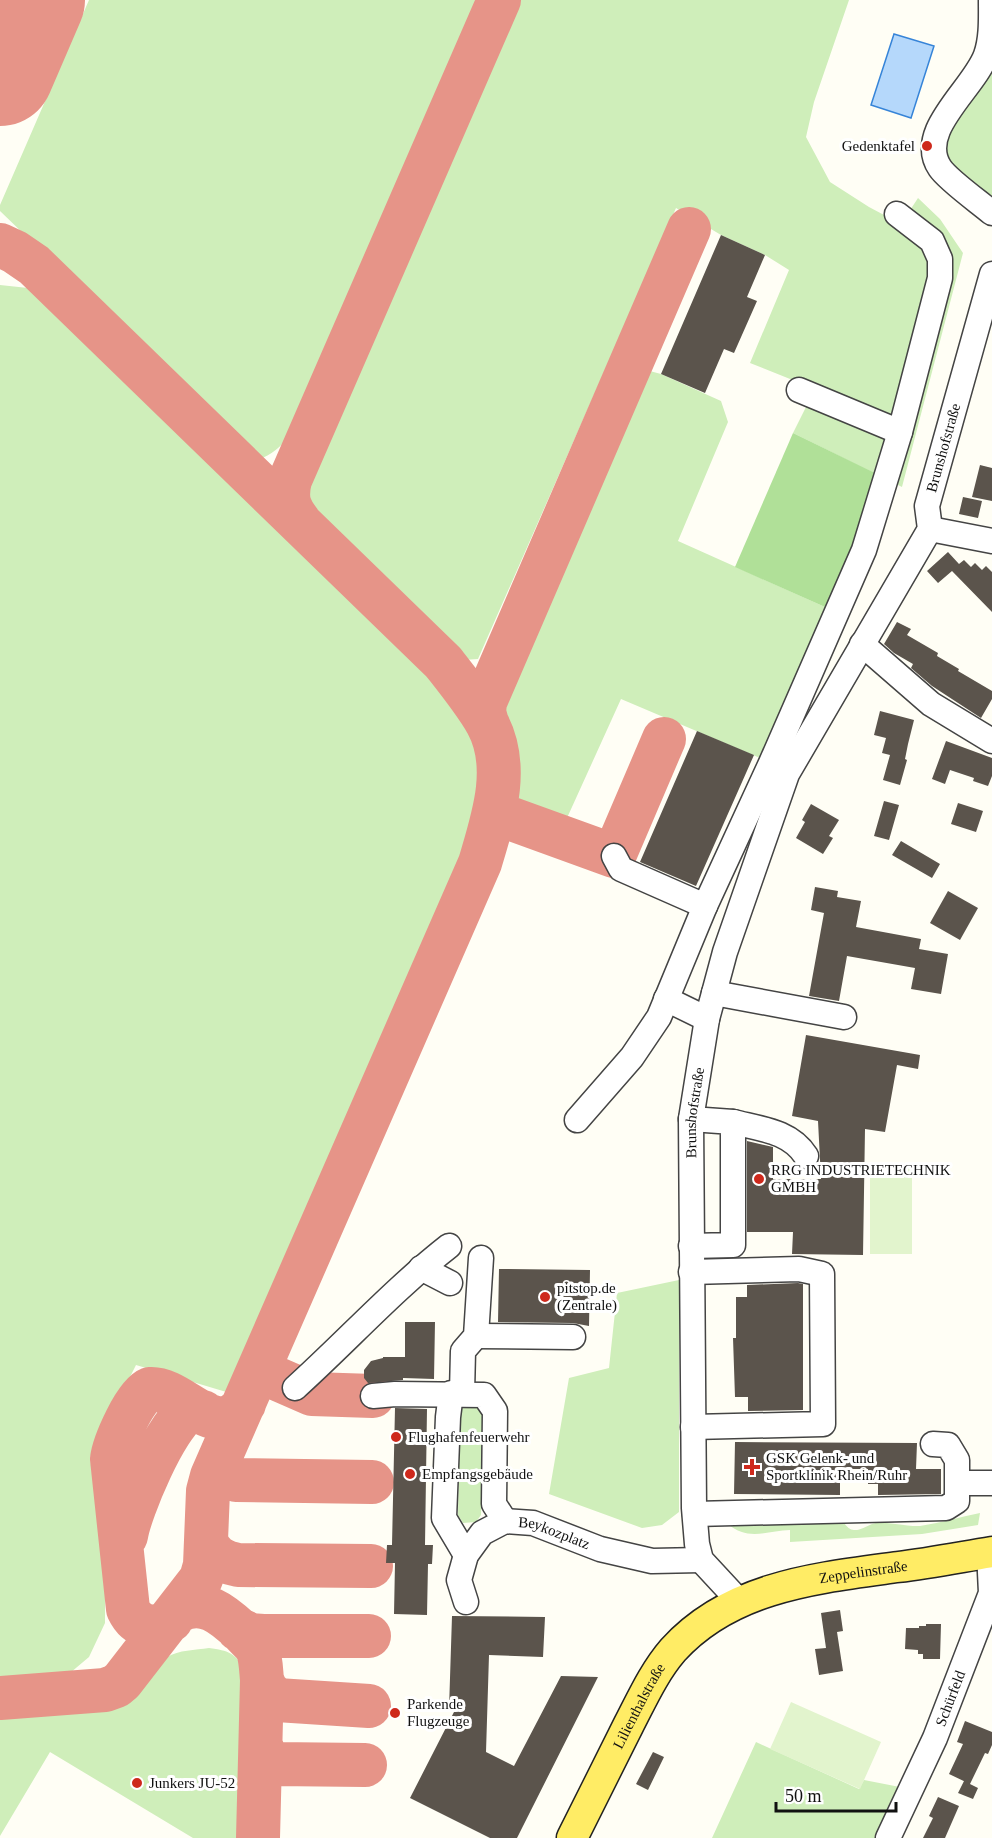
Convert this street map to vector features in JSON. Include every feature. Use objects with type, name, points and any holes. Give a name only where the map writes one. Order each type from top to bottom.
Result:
[{"type":"main road","name":"Zeppelinstraße","points":[[739,1601],[785,1585],[991,1552]]},
{"type":"main road","name":"Lilienthalstraße","points":[[572,1838],[653,1677],[672,1651],[698,1626],[739,1601]]},
{"type":"street","points":[[991,0],[991,27],[986,55],[975,75],[939,126],[932,143],[934,157],[940,169],[992,213]]},
{"type":"street","points":[[577,1120],[632,1058],[659,1017],[705,906],[771,763],[864,550],[900,432],[940,278],[940,259],[932,241],[897,214]]},
{"type":"street","name":"Brunshofstraße","points":[[701,1560],[697,1544],[695,1514],[693,1427],[692,1119],[706,1019],[733,929],[787,774],[930,530],[927,506],[992,273]]},
{"type":"street","points":[[799,390],[900,432]]},
{"type":"street","points":[[930,530],[992,541]]},
{"type":"street","points":[[862,644],[931,704],[992,741]]},
{"type":"street","points":[[614,856],[621,869],[705,906]]},
{"type":"street","points":[[714,993],[844,1017]]},
{"type":"street","points":[[666,999],[706,1019]]},
{"type":"street","points":[[692,1119],[733,1122],[783,1134],[798,1145],[806,1156]]},
{"type":"street","points":[[691,1246],[733,1245],[733,1122]]},
{"type":"street","points":[[295,1388],[334,1353],[375,1310],[449,1246]]},
{"type":"street","points":[[466,1555],[444,1518],[448,1417],[457,1393],[463,1351],[476,1336],[481,1258]]},
{"type":"street","points":[[421,1268],[450,1283]]},
{"type":"street","points":[[691,1272],[799,1269],[822,1275],[823,1424],[693,1427]]},
{"type":"street","points":[[476,1336],[573,1337]]},
{"type":"street","points":[[373,1396],[457,1393],[484,1395],[495,1411],[494,1503],[505,1521]]},
{"type":"street","points":[[695,1514],[946,1508],[957,1501],[957,1460],[948,1445],[933,1443]]},
{"type":"street","points":[[958,1483],[992,1483]]},
{"type":"street","name":"Beykozplatz","points":[[466,1602],[459,1580],[466,1555],[482,1533],[505,1521],[532,1523],[600,1549],[652,1561],[701,1560]]},
{"type":"street","name":"Schürfeld","points":[[888,1838],[935,1738],[991,1593],[991,1552]]},
{"type":"street","points":[[701,1560],[739,1601]]},
{"type":"green space","points":[[89,0],[479,0],[289,436],[275,450],[258,460],[0,211],[0,205]]},
{"type":"green space","points":[[517,0],[849,0],[814,102],[806,137],[830,182],[901,224],[918,198],[940,219],[963,253],[902,487],[793,433],[815,389],[750,363],[789,270],[765,255],[721,235],[676,208],[478,659],[463,660],[312,513],[308,478]]},
{"type":"green space","points":[[992,49],[992,206],[945,166],[941,132]]},
{"type":"green space","points":[[0,285],[28,288],[46,297],[421,667],[462,720],[478,750],[481,798],[467,856],[233,1394],[136,1365],[90,1457],[105,1575],[105,1623],[89,1657],[70,1673],[0,1678]]},
{"type":"green space","points":[[646,370],[661,374],[721,401],[728,422],[678,541],[825,607],[760,758],[621,699],[567,818],[519,799],[511,786],[503,699]]},
{"type":"green space","points":[[793,433],[883,477],[825,607],[735,567]]},
{"type":"green space","points":[[870,1165],[912,1165],[912,1254],[870,1254]]},
{"type":"green space","points":[[679,1280],[679,1512],[662,1525],[642,1528],[549,1494],[569,1378],[609,1368],[617,1293]]},
{"type":"green space","points":[[469,1405],[477,1405],[484,1412],[481,1515],[476,1522],[463,1523],[458,1515],[460,1410]]},
{"type":"green space","points":[[980,1513],[978,1525],[922,1534],[790,1542],[790,1530],[749,1534],[741,1532],[726,1522],[844,1523],[854,1530],[876,1523],[920,1526]]},
{"type":"green space","points":[[209,1648],[231,1654],[246,1671],[242,1838],[193,1838],[50,1752],[0,1836],[0,1717],[113,1707],[129,1697],[153,1669],[167,1657]]},
{"type":"green space","points":[[791,1702],[881,1742],[860,1789],[770,1749]]},
{"type":"green space","points":[[756,1742],[859,1789],[864,1780],[905,1788],[879,1838],[712,1838]]},
{"type":"water","points":[[894,34],[934,46],[911,118],[871,105]]},
{"type":"building","points":[[721,235],[765,255],[747,297],[757,301],[734,353],[724,349],[705,393],[661,374]]},
{"type":"building","points":[[980,465],[992,468],[992,501],[972,497]]},
{"type":"building","points":[[963,497],[982,501],[978,518],[959,514]]},
{"type":"building","points":[[948,552],[959,564],[964,560],[971,567],[975,563],[982,570],[986,566],[992,572],[992,612],[952,571],[938,583],[927,571]]},
{"type":"building","points":[[897,622],[911,629],[907,635],[938,653],[937,656],[959,669],[958,671],[992,691],[992,699],[981,718],[932,686],[911,668],[913,664],[884,644]]},
{"type":"building","points":[[880,711],[914,720],[900,785],[883,780],[890,755],[882,753],[886,738],[874,735]]},
{"type":"building","points":[[697,731],[754,755],[696,886],[640,862]]},
{"type":"building","points":[[946,741],[992,758],[992,776],[988,786],[973,781],[974,778],[950,770],[945,784],[932,779]]},
{"type":"building","points":[[884,801],[899,805],[889,840],[874,836]]},
{"type":"building","points":[[958,803],[983,811],[976,832],[951,824]]},
{"type":"building","points":[[811,804],[839,820],[829,836],[833,838],[823,854],[796,838]]},
{"type":"building","points":[[901,841],[940,864],[932,878],[892,855]]},
{"type":"building","points":[[815,887],[838,891],[837,897],[861,901],[856,927],[921,939],[919,949],[948,954],[941,994],[911,989],[915,968],[847,956],[839,1001],[809,996],[824,913],[811,910]]},
{"type":"building","points":[[948,891],[978,908],[960,940],[930,923]]},
{"type":"building","points":[[806,1035],[920,1055],[918,1069],[897,1065],[885,1132],[865,1129],[863,1255],[792,1254],[793,1232],[747,1232],[747,1141],[773,1147],[773,1179],[821,1179],[818,1121],[792,1116]]},
{"type":"building","name":"pitstop.de (Zentrale)","points":[[499,1269],[590,1270],[589,1326],[573,1323],[498,1322]]},
{"type":"building","points":[[803,1284],[803,1410],[748,1411],[748,1397],[735,1397],[733,1338],[736,1338],[736,1297],[747,1297],[747,1285]]},
{"type":"building","points":[[405,1322],[435,1322],[434,1379],[403,1378],[403,1380],[368,1383],[364,1378],[364,1370],[371,1361],[383,1357],[405,1357]]},
{"type":"building","name":"Empfangsgebäude","points":[[395,1408],[427,1409],[425,1545],[433,1545],[432,1564],[428,1564],[427,1615],[394,1614],[395,1563],[386,1563],[387,1545],[392,1545]]},
{"type":"building","points":[[735,1442],[917,1443],[916,1469],[941,1469],[941,1494],[878,1495],[878,1484],[868,1484],[868,1469],[840,1469],[840,1495],[734,1494]]},
{"type":"building","points":[[840,1610],[843,1631],[837,1632],[843,1671],[819,1675],[815,1649],[826,1648],[821,1613]]},
{"type":"building","points":[[452,1616],[545,1617],[543,1657],[489,1655],[486,1752],[514,1766],[561,1676],[598,1677],[517,1838],[490,1838],[410,1798],[454,1712],[449,1709]]},
{"type":"building","points":[[926,1624],[941,1624],[940,1659],[923,1659],[923,1654],[918,1654],[918,1650],[905,1649],[906,1628],[919,1628]]},
{"type":"building","points":[[965,1721],[992,1732],[992,1745],[988,1754],[985,1753],[970,1784],[949,1774],[963,1744],[957,1742]]},
{"type":"building","points":[[653,1752],[664,1757],[648,1790],[636,1784]]},
{"type":"building","points":[[964,1781],[978,1788],[973,1799],[958,1793]]},
{"type":"building","points":[[938,1797],[959,1806],[945,1838],[923,1838],[933,1818],[929,1816]]},
{"type":"taxiway","points":[[299,521],[289,502],[290,480],[499,0]]},
{"type":"taxiway","points":[[487,723],[484,712],[485,702],[689,229]]},
{"type":"taxiway","points":[[0,245],[34,265],[443,662],[472,699],[487,723],[498,757],[499,775],[494,811],[480,863],[212,1476],[208,1491],[205,1565],[201,1579],[116,1686],[105,1690],[0,1698]]},
{"type":"taxiway","points":[[495,813],[614,856],[664,739]]},
{"type":"taxiway","points":[[259,1371],[312,1394],[373,1396]]},
{"type":"taxiway","points":[[171,1620],[158,1626],[146,1626],[136,1620],[128,1609],[112,1459],[117,1442],[138,1400],[150,1389],[162,1391],[198,1411],[222,1418],[233,1415],[244,1404]]},
{"type":"taxiway","points":[[126,1536],[134,1507],[150,1469],[170,1433],[188,1412],[203,1412]]},
{"type":"taxiway","points":[[222,1453],[224,1470],[236,1480],[372,1482]]},
{"type":"taxiway","points":[[206,1540],[218,1557],[238,1565],[371,1566]]},
{"type":"taxiway","points":[[177,1612],[195,1606],[212,1610],[236,1626],[258,1651],[262,1680],[258,1838]]},
{"type":"taxiway","points":[[238,1629],[251,1635],[263,1636],[369,1636]]},
{"type":"taxiway","points":[[262,1680],[266,1690],[277,1700],[369,1706]]},
{"type":"taxiway","points":[[261,1746],[266,1758],[275,1764],[365,1765]]},
{"type":"runway","points":[[0,72],[31,0]]},
{"type":"place","name":"Gedenktafel","points":[[927,146]]},
{"type":"place","name":"RRG INDUSTRIETECHNIK GMBH","points":[[759,1179]]},
{"type":"place","name":"pitstop.de (Zentrale)","points":[[545,1297]]},
{"type":"place","name":"Flughafenfeuerwehr","points":[[396,1437]]},
{"type":"place","name":"GSK Gelenk- und Sportklinik Rhein/Ruhr","points":[[752,1467]]},
{"type":"place","name":"Empfangsgebäude","points":[[410,1474]]},
{"type":"place","name":"Parkende Flugzeuge","points":[[395,1713]]},
{"type":"place","name":"Junkers JU-52","points":[[137,1783]]}]
